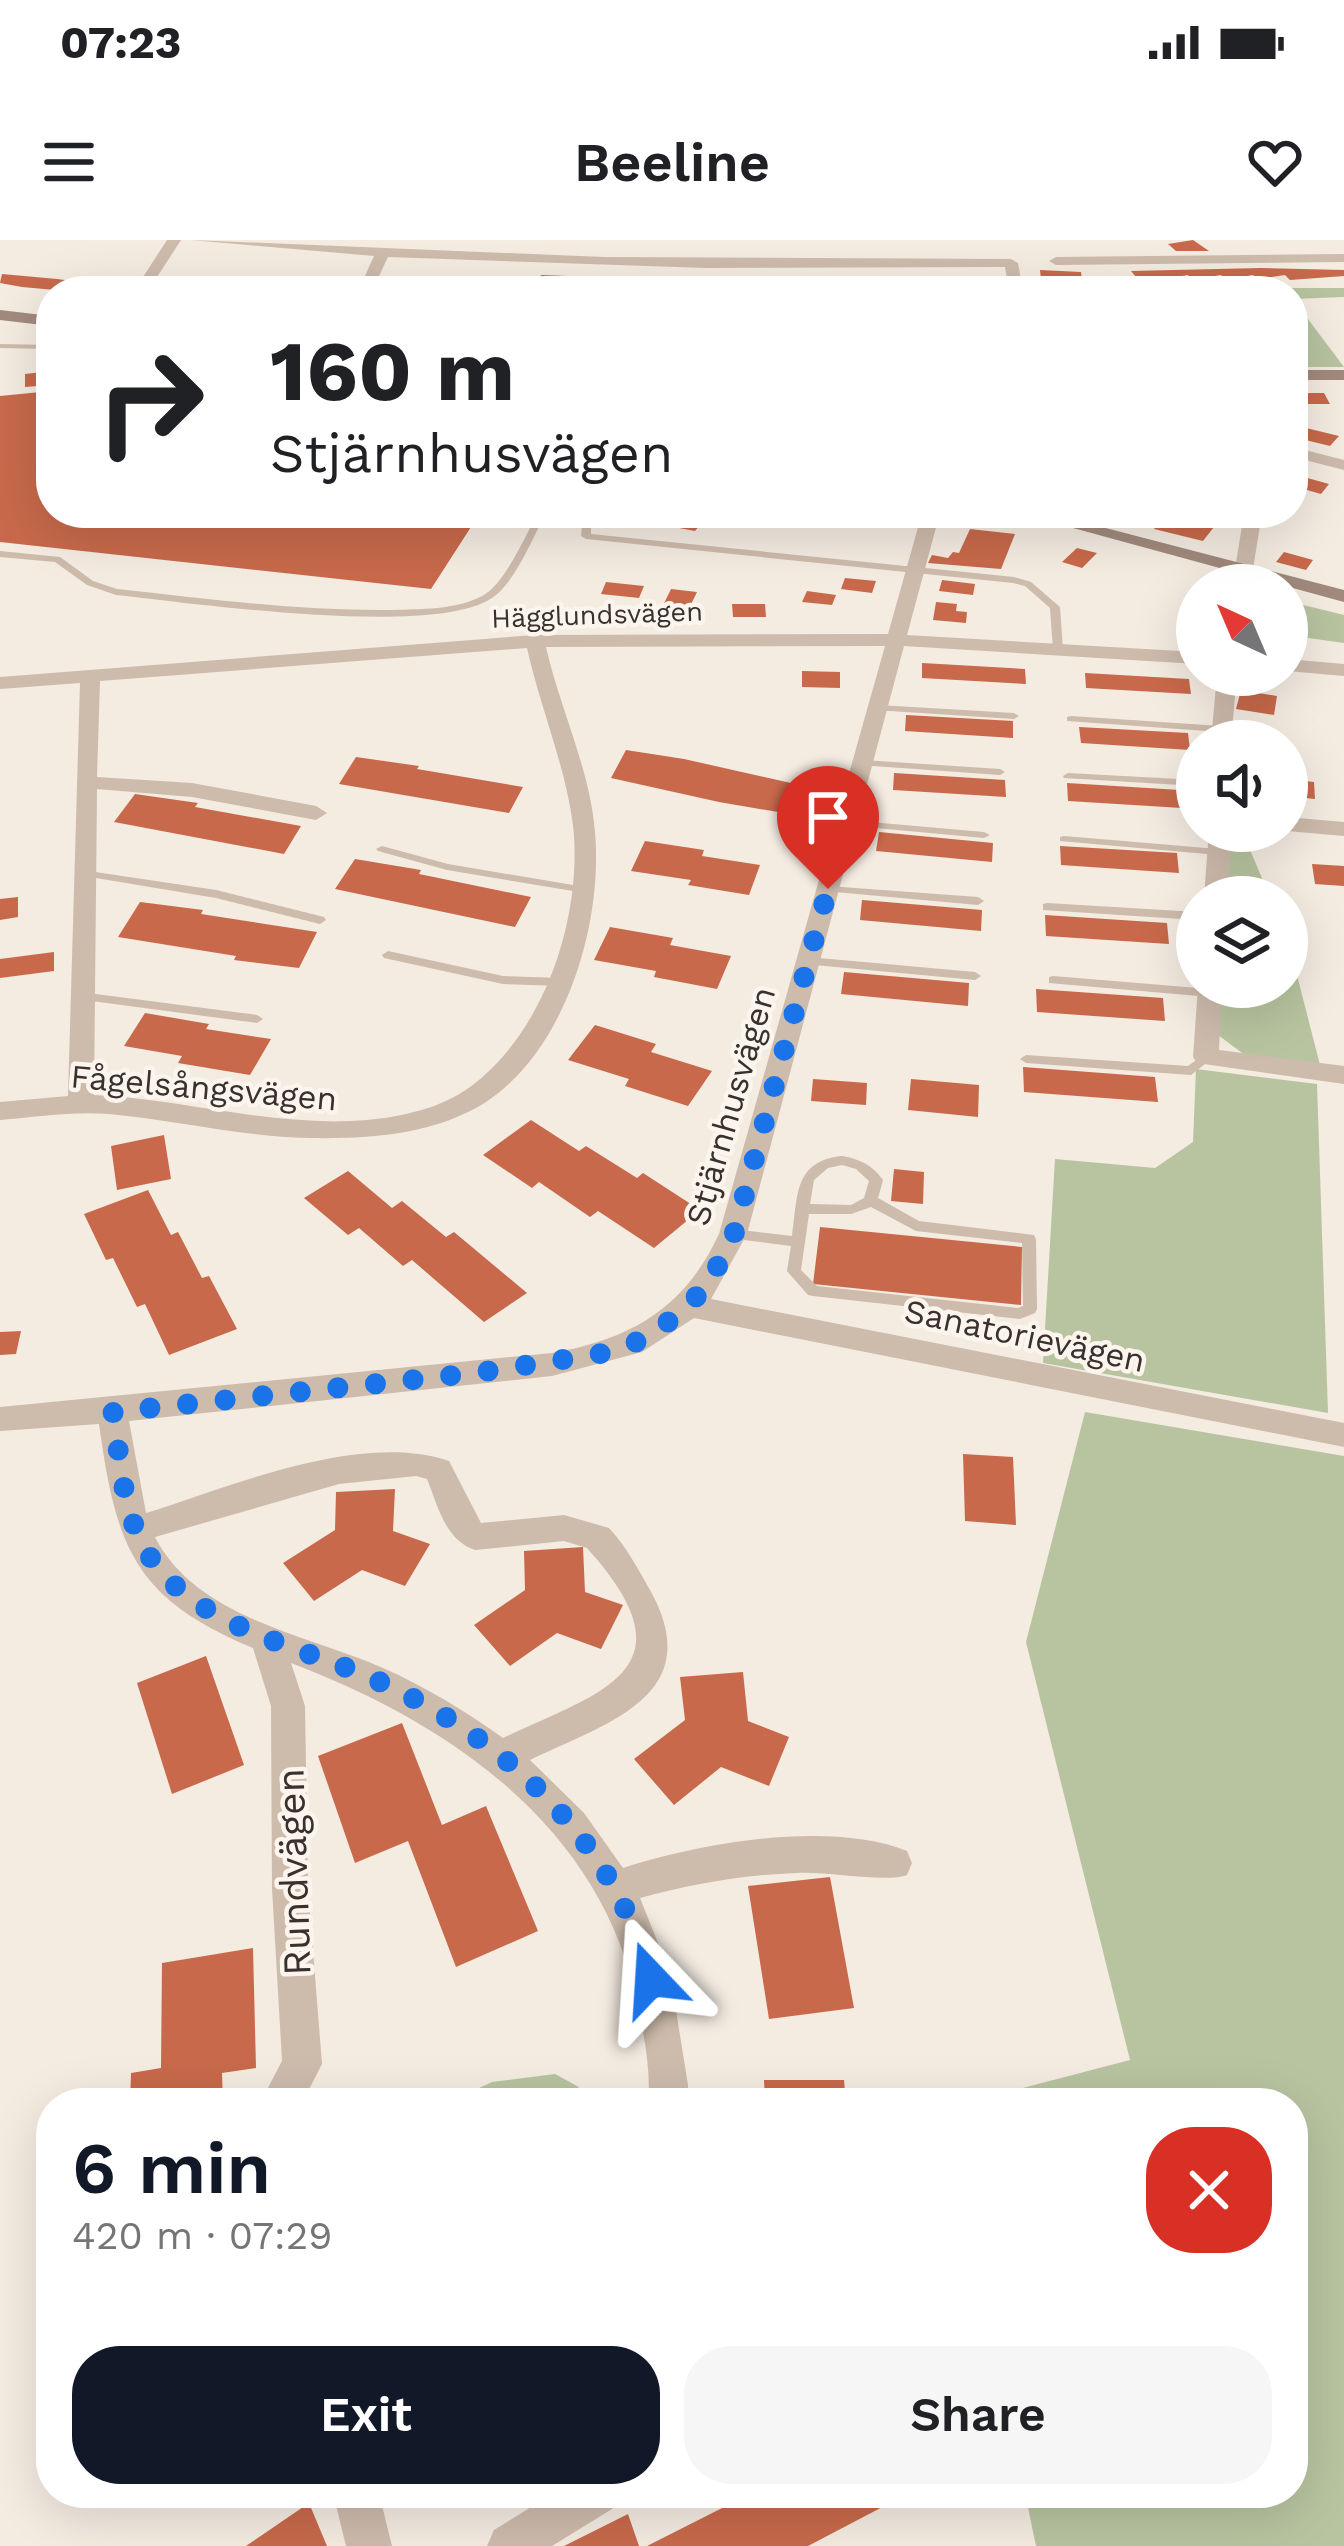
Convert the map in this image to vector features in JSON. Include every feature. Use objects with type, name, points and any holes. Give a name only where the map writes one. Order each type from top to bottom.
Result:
[{"type":"main road","points":[[0,315],[36,319]]},
{"type":"main road","points":[[1308,375],[1344,375]]},
{"type":"main road","points":[[1080,528],[1208,564]]},
{"type":"main road","points":[[1308,588],[1344,596]]},
{"type":"street","points":[[151,276],[174,240]]},
{"type":"street","points":[[198,240],[382,255],[790,273],[1011,263],[1013,276]]},
{"type":"street","points":[[372,276],[382,255]]},
{"type":"street","points":[[1056,261],[1108,269],[1344,258]]},
{"type":"street","points":[[1308,456],[1344,464]]},
{"type":"street","name":"Stjärnhusvägen","points":[[0,1419],[113,1412],[475,1373],[599,1354],[653,1333],[691,1306],[718,1270],[734,1234],[928,528]]},
{"type":"street","points":[[1251,564],[1253,528]]},
{"type":"street","name":"Hägglundsvägen","points":[[0,683],[535,641],[897,640],[1176,657]]},
{"type":"street","name":"Fågelsångsvägen","points":[[0,1111],[80,1106],[357,1132],[411,1123],[454,1108],[510,1071],[536,1036],[561,982],[579,889],[584,821],[535,641]]},
{"type":"street","points":[[1308,667],[1344,670]]},
{"type":"street","points":[[80,1106],[88,997],[82,873],[90,677]]},
{"type":"street","points":[[84,782],[192,790],[316,813]]},
{"type":"street","points":[[1308,826],[1344,829]]},
{"type":"street","points":[[1209,1008],[1206,1057],[1344,1075]]},
{"type":"street","name":"Sanatorievägen","points":[[691,1306],[1344,1435]]},
{"type":"street","points":[[113,1412],[136,1530],[151,1559],[176,1588],[266,1639],[396,1690],[501,1756],[547,1795],[599,1857],[644,1950],[659,2008],[667,2088]]},
{"type":"street","points":[[136,1530],[307,1478],[419,1462],[438,1470],[464,1528],[475,1537],[564,1528],[598,1538],[649,1617],[655,1634],[649,1668],[629,1695],[501,1756]]},
{"type":"street","name":"Rundvägen","points":[[266,1639],[288,1706],[290,1888],[302,2064],[288,2088]]},
{"type":"street","points":[[616,1888],[655,1873],[826,1854],[860,1853],[894,1863]]},
{"type":"street","points":[[360,2508],[369,2546]]},
{"type":"street","points":[[510,2546],[572,2508]]},
{"type":"lane","points":[[0,346],[36,347]]},
{"type":"lane","points":[[0,554],[57,559],[90,583],[116,592],[343,612],[453,607],[478,602],[494,592],[533,528]]},
{"type":"lane","points":[[586,528],[586,536],[916,567],[1028,584],[1055,607],[1058,650]]},
{"type":"lane","points":[[878,708],[1014,716]]},
{"type":"lane","points":[[1071,719],[1176,730]]},
{"type":"lane","points":[[863,764],[1000,772]]},
{"type":"lane","points":[[1069,776],[1176,781]]},
{"type":"lane","points":[[847,823],[984,836]]},
{"type":"lane","points":[[1064,839],[1176,841]]},
{"type":"lane","points":[[382,849],[447,867],[579,889]]},
{"type":"lane","points":[[82,873],[216,894],[320,920]]},
{"type":"lane","points":[[828,889],[978,901]]},
{"type":"lane","points":[[1048,907],[1176,915]]},
{"type":"lane","points":[[388,955],[503,980],[561,982]]},
{"type":"lane","points":[[808,961],[975,976]]},
{"type":"lane","points":[[1053,980],[1176,988]]},
{"type":"lane","points":[[88,997],[134,999],[257,1018]]},
{"type":"lane","points":[[1026,1059],[1191,1071],[1206,1057]]},
{"type":"lane","points":[[805,1209],[849,1210],[872,1201],[877,1187],[871,1173],[857,1163],[838,1160],[810,1174],[794,1271],[814,1291],[1020,1314],[1030,1310],[1029,1239],[916,1226],[872,1201]]},
{"type":"lane","points":[[734,1234],[798,1242]]},
{"type":"green space","points":[[1308,288],[1344,288],[1344,297],[1308,298]]},
{"type":"green space","points":[[1308,319],[1344,367],[1308,367]]},
{"type":"green space","points":[[1308,606],[1344,615],[1344,643],[1308,638]]},
{"type":"green space","points":[[1227,852],[1251,852],[1261,876],[1226,876]]},
{"type":"green space","points":[[1219,1008],[1305,1008],[1320,1065],[1249,1058],[1218,1035]]},
{"type":"green space","points":[[1196,1069],[1317,1084],[1328,1413],[1043,1363],[1055,1159],[1155,1168],[1193,1142]]},
{"type":"green space","points":[[1085,1412],[1344,1456],[1344,2546],[1036,2546],[1028,2508],[1308,2508],[1308,2088],[1023,2088],[1130,2060],[1026,1642]]},
{"type":"green space","points":[[555,2074],[579,2087],[479,2088]]},
{"type":"building","points":[[1193,240],[1209,251],[1176,251],[1168,244]]},
{"type":"building","points":[[1261,268],[1344,270],[1344,276],[1135,276],[1131,271]]},
{"type":"building","points":[[1040,270],[1081,272],[1082,276],[1041,276]]},
{"type":"building","points":[[2,274],[36,277],[36,288],[0,283]]},
{"type":"building","points":[[36,373],[36,386],[25,387],[25,374]]},
{"type":"building","points":[[36,392],[36,528],[470,528],[431,589],[0,542],[0,396]]},
{"type":"building","points":[[1308,393],[1324,393],[1330,404],[1308,404]]},
{"type":"building","points":[[1308,428],[1339,436],[1330,446],[1308,441]]},
{"type":"building","points":[[1308,478],[1329,484],[1321,494],[1308,490]]},
{"type":"building","points":[[1155,528],[1213,528],[1203,541]]},
{"type":"building","points":[[970,529],[1015,534],[1001,569],[928,563],[932,555],[948,558],[959,553]]},
{"type":"building","points":[[1077,548],[1097,553],[1082,568],[1062,562]]},
{"type":"building","points":[[1284,552],[1313,560],[1308,567],[1276,562]]},
{"type":"building","points":[[845,578],[876,581],[872,593],[841,589]]},
{"type":"building","points":[[942,580],[975,584],[973,595],[939,591]]},
{"type":"building","points":[[606,582],[644,586],[639,598],[601,594]]},
{"type":"building","points":[[671,589],[697,592],[681,625],[655,622]]},
{"type":"building","points":[[807,591],[836,595],[832,605],[802,602]]},
{"type":"building","points":[[936,602],[957,604],[956,611],[967,612],[966,623],[933,620]]},
{"type":"building","points":[[732,604],[765,604],[766,617],[733,617]]},
{"type":"building","points":[[922,663],[1025,669],[1026,684],[922,678]]},
{"type":"building","points":[[802,671],[840,672],[840,688],[802,687]]},
{"type":"building","points":[[1085,673],[1176,678],[1176,693],[1086,688]]},
{"type":"building","points":[[1239,696],[1277,696],[1274,715],[1236,709]]},
{"type":"building","points":[[906,715],[1013,721],[1013,738],[905,731]]},
{"type":"building","points":[[1079,727],[1176,732],[1176,749],[1081,743]]},
{"type":"building","points":[[626,750],[791,783],[778,812],[719,802],[611,778]]},
{"type":"building","points":[[356,757],[523,787],[509,813],[339,784]]},
{"type":"building","points":[[894,773],[1005,780],[1006,797],[893,790]]},
{"type":"building","points":[[1308,781],[1314,782],[1315,799],[1308,798]]},
{"type":"building","points":[[1067,783],[1176,790],[1176,808],[1068,801]]},
{"type":"building","points":[[135,794],[301,826],[284,854],[114,822]]},
{"type":"building","points":[[879,832],[993,843],[992,862],[876,851]]},
{"type":"building","points":[[645,841],[760,865],[749,895],[688,885],[691,880],[631,871]]},
{"type":"building","points":[[1060,846],[1177,853],[1179,873],[1061,865]]},
{"type":"building","points":[[355,859],[531,897],[515,927],[335,889]]},
{"type":"building","points":[[1312,864],[1344,866],[1344,886],[1315,884]]},
{"type":"building","points":[[18,897],[18,917],[0,920],[0,899]]},
{"type":"building","points":[[862,900],[982,910],[981,931],[860,920]]},
{"type":"building","points":[[140,902],[317,932],[299,968],[234,960],[236,956],[118,937]]},
{"type":"building","points":[[1045,915],[1167,923],[1169,944],[1046,936]]},
{"type":"building","points":[[610,927],[673,938],[670,945],[731,956],[717,989],[654,977],[656,971],[594,960]]},
{"type":"building","points":[[54,952],[54,971],[0,978],[0,959]]},
{"type":"building","points":[[844,972],[969,983],[968,1006],[841,994]]},
{"type":"building","points":[[1036,989],[1163,998],[1165,1021],[1037,1012]]},
{"type":"building","points":[[145,1013],[271,1039],[250,1075],[178,1063],[182,1056],[124,1046]]},
{"type":"building","points":[[595,1025],[656,1044],[651,1052],[712,1071],[688,1106],[625,1086],[629,1079],[568,1060]]},
{"type":"building","points":[[1023,1067],[1155,1077],[1158,1102],[1024,1092]]},
{"type":"building","points":[[813,1079],[867,1083],[866,1105],[811,1101]]},
{"type":"building","points":[[911,1079],[979,1085],[978,1117],[908,1110]]},
{"type":"building","points":[[531,1120],[579,1151],[586,1146],[637,1178],[643,1173],[700,1210],[654,1248],[598,1211],[590,1217],[539,1182],[532,1188],[483,1155]]},
{"type":"building","points":[[164,1135],[171,1179],[117,1190],[111,1146]]},
{"type":"building","points":[[894,1169],[924,1172],[923,1204],[891,1201]]},
{"type":"building","points":[[348,1171],[392,1208],[402,1201],[446,1237],[454,1232],[527,1293],[484,1322],[412,1260],[403,1266],[359,1228],[348,1235],[304,1198]]},
{"type":"building","points":[[148,1190],[171,1235],[178,1232],[202,1278],[209,1276],[237,1329],[169,1355],[145,1304],[137,1307],[113,1258],[106,1260],[84,1214]]},
{"type":"building","points":[[820,1227],[1022,1247],[1021,1305],[813,1284]]},
{"type":"building","points":[[21,1331],[16,1354],[0,1355],[0,1332]]},
{"type":"building","points":[[963,1454],[1013,1457],[1016,1525],[965,1521]]},
{"type":"building","points":[[395,1489],[393,1531],[430,1544],[405,1586],[362,1570],[314,1601],[283,1563],[335,1530],[336,1492]]},
{"type":"building","points":[[583,1547],[585,1592],[623,1605],[601,1649],[557,1633],[510,1666],[474,1625],[525,1590],[524,1551]]},
{"type":"building","points":[[206,1656],[244,1765],[172,1794],[137,1683]]},
{"type":"building","points":[[743,1672],[748,1721],[789,1737],[769,1786],[721,1767],[674,1805],[634,1759],[685,1720],[680,1677]]},
{"type":"building","points":[[402,1723],[442,1825],[486,1806],[538,1931],[456,1967],[408,1841],[355,1863],[318,1756]]},
{"type":"building","points":[[830,1877],[854,2008],[769,2019],[748,1886]]},
{"type":"building","points":[[253,1948],[256,2068],[222,2073],[222,2088],[130,2088],[131,2073],[161,2068],[162,1963]]},
{"type":"building","points":[[764,2080],[844,2080],[845,2088],[764,2088]]},
{"type":"building","points":[[302,2508],[311,2508],[327,2546],[246,2546]]},
{"type":"building","points":[[722,2508],[881,2508],[808,2546],[647,2546]]},
{"type":"building","points":[[628,2514],[639,2546],[564,2546]]},
{"type":"route","points":[[651,1979],[644,1950],[599,1857],[547,1795],[501,1756],[472,1733],[396,1690],[266,1639],[176,1588],[151,1559],[136,1530],[113,1412],[475,1373],[599,1354],[633,1344],[691,1306],[718,1270],[734,1234],[828,889]]}]
